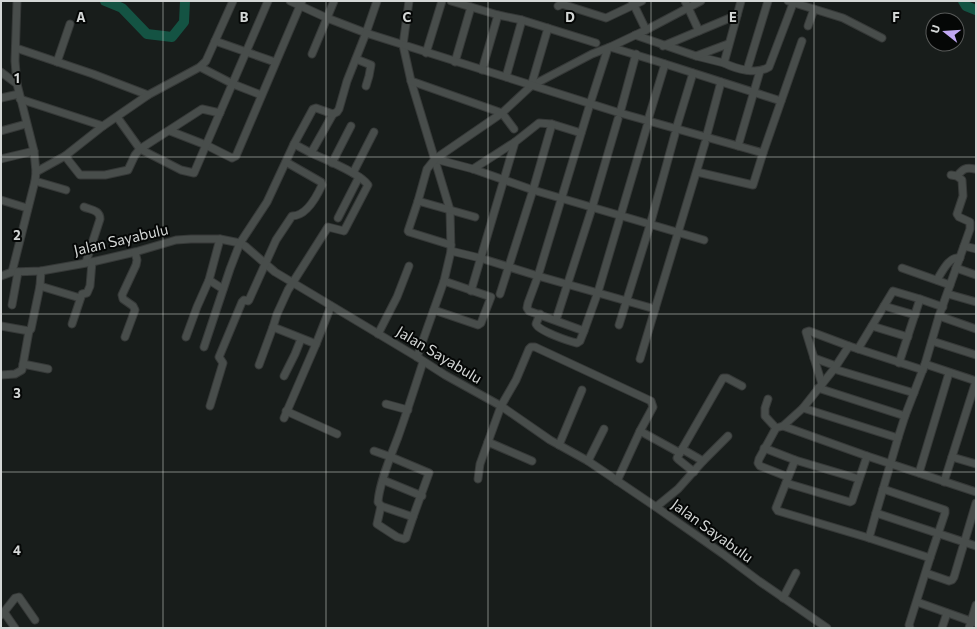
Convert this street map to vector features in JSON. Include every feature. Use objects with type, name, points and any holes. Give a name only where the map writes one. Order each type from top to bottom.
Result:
[{"type":"street","points":[[12,305],[15,272],[27,208],[35,181],[36,172],[34,151],[17,84],[15,61],[17,1]]},
{"type":"street","points":[[36,172],[65,156],[103,126],[148,95],[200,67],[206,61],[232,1]]},
{"type":"street","points":[[117,117],[140,150],[181,170],[191,173],[195,171],[268,1]]},
{"type":"street","points":[[290,1],[301,3],[327,18],[366,33],[590,104],[619,116],[706,140],[738,146],[763,153]]},
{"type":"street","points":[[312,54],[334,1]]},
{"type":"street","points":[[311,152],[333,114],[339,109],[347,81],[377,1]]},
{"type":"street","points":[[409,1],[403,45],[411,81],[450,210],[451,248],[444,281],[417,357]]},
{"type":"street","points":[[426,53],[442,1]]},
{"type":"street","points":[[451,1],[498,15],[522,20],[596,43]]},
{"type":"street","points":[[558,6],[562,4],[606,18],[633,3],[642,1]]},
{"type":"street","points":[[655,309],[480,258],[408,231],[427,169],[435,159],[502,114],[531,86],[592,54],[646,30],[686,4],[701,1]]},
{"type":"street","points":[[724,63],[741,1]]},
{"type":"street","points":[[747,70],[768,1]]},
{"type":"street","points":[[635,35],[663,46],[696,56],[747,70],[760,71],[768,69],[771,66],[792,2],[851,22],[882,38]]},
{"type":"street","points":[[170,131],[206,145],[232,158],[236,156],[301,3]]},
{"type":"street","points":[[633,3],[646,30]]},
{"type":"street","points":[[686,4],[699,31]]},
{"type":"street","points":[[455,62],[471,7]]},
{"type":"street","points":[[808,26],[814,9]]},
{"type":"street","points":[[482,70],[498,15]]},
{"type":"street","points":[[663,46],[737,15]]},
{"type":"street","points":[[506,77],[522,20]]},
{"type":"street","points":[[57,62],[70,24]]},
{"type":"street","points":[[531,86],[548,28]]},
{"type":"street","points":[[215,41],[275,62]]},
{"type":"street","points":[[697,172],[753,185],[802,41]]},
{"type":"street","points":[[696,56],[728,44]]},
{"type":"street","points":[[610,47],[781,101]]},
{"type":"street","points":[[584,331],[529,311],[527,308],[590,104],[608,48],[610,47]]},
{"type":"street","points":[[16,48],[148,95]]},
{"type":"street","points":[[556,320],[592,208],[636,54]]},
{"type":"street","points":[[356,59],[371,65],[370,76],[366,86]]},
{"type":"street","points":[[540,314],[536,324],[538,328],[564,339],[577,343],[580,341],[598,292],[665,64]]},
{"type":"street","points":[[200,67],[233,84],[261,95]]},
{"type":"street","points":[[738,146],[760,71]]},
{"type":"street","points":[[1,72],[17,84]]},
{"type":"street","points":[[618,325],[650,225],[693,73]]},
{"type":"street","points":[[411,81],[502,114],[514,129]]},
{"type":"street","points":[[640,359],[697,172],[721,82]]},
{"type":"street","points":[[1,98],[19,96],[103,126]]},
{"type":"street","points":[[204,347],[240,243],[266,202],[313,109],[316,108],[333,114]]},
{"type":"street","points":[[65,156],[80,175],[105,175],[128,170],[135,155],[140,150],[202,109],[220,113]]},
{"type":"street","points":[[1,131],[26,124]]},
{"type":"street","points":[[473,169],[515,142],[537,124],[552,124],[581,133]]},
{"type":"street","points":[[500,294],[552,124]]},
{"type":"street","points":[[332,163],[351,126]]},
{"type":"street","points":[[338,218],[374,132]]},
{"type":"street","points":[[471,291],[515,142]]},
{"type":"street","points":[[259,365],[282,304],[293,283],[328,227],[343,232],[345,230],[368,186],[368,183],[356,175],[294,144]]},
{"type":"street","points":[[1,160],[34,151]]},
{"type":"street","points":[[435,159],[473,169],[533,190],[592,208],[704,240]]},
{"type":"street","points":[[210,406],[222,363],[219,357],[242,302],[244,300],[248,301],[276,240],[291,217],[302,213],[314,201],[322,185],[321,182],[286,162]]},
{"type":"street","points":[[869,538],[905,416],[924,367],[939,316],[964,246],[973,230],[970,222],[956,214],[963,196],[962,180],[954,176],[967,167],[975,169]]},
{"type":"street","points":[[35,181],[66,190]]},
{"type":"street","points":[[1,200],[27,208]]},
{"type":"street","points":[[418,201],[475,217]]},
{"type":"street","points":[[72,324],[80,298],[82,294],[87,293],[90,286],[89,262],[100,219],[100,214],[84,207]]},
{"type":"street","points":[[186,337],[209,280],[220,239]]},
{"type":"street","name":"Jalan Sayabulu","points":[[1,276],[15,272],[41,271],[89,262],[135,252],[176,240],[220,239],[240,243],[265,265],[293,283],[423,362],[501,406],[559,445],[588,461],[656,507],[827,628]]},
{"type":"street","points":[[964,246],[976,249]]},
{"type":"street","points":[[125,337],[135,310],[133,306],[123,299],[122,295],[136,265],[137,260],[135,252]]},
{"type":"street","points":[[937,280],[950,261],[956,257],[960,258]]},
{"type":"street","points":[[378,334],[397,297],[409,266]]},
{"type":"street","points":[[902,268],[950,285]]},
{"type":"street","points":[[956,268],[976,275]]},
{"type":"street","points":[[1,375],[19,373],[22,370],[29,331],[32,328],[40,286],[41,271]]},
{"type":"street","points":[[209,280],[223,289]]},
{"type":"street","points":[[434,310],[480,325],[491,297],[444,281]]},
{"type":"street","points":[[40,286],[80,298]]},
{"type":"street","points":[[858,349],[893,291],[942,307]]},
{"type":"street","points":[[948,294],[976,302]]},
{"type":"street","points":[[900,363],[920,299]]},
{"type":"street","points":[[331,306],[285,415],[337,434]]},
{"type":"street","points":[[884,306],[915,315]]},
{"type":"street","points":[[939,316],[976,328]]},
{"type":"street","points":[[1,326],[29,331]]},
{"type":"street","points":[[872,326],[908,337]]},
{"type":"street","points":[[273,327],[316,344]]},
{"type":"street","points":[[820,386],[806,331],[900,363],[924,367],[976,381],[944,482]]},
{"type":"street","points":[[284,376],[301,338]]},
{"type":"street","points":[[932,341],[976,355]]},
{"type":"street","points":[[849,346],[835,367],[803,408],[783,426],[776,428],[764,448],[758,463],[760,466],[787,480],[847,502],[852,501],[866,456]]},
{"type":"street","points":[[478,479],[480,464],[501,406],[516,380],[529,349],[531,347],[535,347],[651,401],[653,407],[617,481]]},
{"type":"street","points":[[814,358],[835,367],[914,394]]},
{"type":"street","points":[[413,517],[381,506],[378,502],[379,491],[408,410],[423,362]]},
{"type":"street","points":[[23,364],[48,369]]},
{"type":"street","points":[[919,473],[949,373]]},
{"type":"street","points":[[694,472],[678,459],[681,451],[723,378],[727,378],[742,386]]},
{"type":"street","points":[[820,386],[905,416]]},
{"type":"street","points":[[559,445],[582,390]]},
{"type":"street","points":[[768,399],[764,414],[776,428]]},
{"type":"street","points":[[386,404],[408,410]]},
{"type":"street","points":[[803,408],[898,438]]},
{"type":"street","points":[[783,426],[866,456],[976,492]]},
{"type":"street","points":[[588,461],[604,429]]},
{"type":"street","points":[[640,431],[702,461]]},
{"type":"street","points":[[656,507],[678,489],[702,461],[728,436]]},
{"type":"street","points":[[488,442],[532,461]]},
{"type":"street","points":[[764,448],[795,460],[859,479]]},
{"type":"street","points":[[374,452],[391,457],[429,473],[406,538],[404,539],[397,537],[377,524],[381,506]]},
{"type":"street","points":[[952,457],[976,464]]},
{"type":"street","points":[[795,460],[776,510],[930,558]]},
{"type":"street","points":[[383,480],[422,496]]},
{"type":"street","points":[[883,488],[945,510],[909,625],[910,628]]},
{"type":"street","points":[[926,573],[949,581],[952,580],[965,543],[976,503]]},
{"type":"street","points":[[876,513],[976,546]]},
{"type":"street","points":[[783,598],[796,573]]},
{"type":"street","points":[[15,628],[2,614],[15,598],[18,598],[34,620]]},
{"type":"street","points":[[917,602],[972,624],[976,605]]},
{"type":"street","points":[[942,628],[947,613]]},
{"type":"waterway","points":[[105,1],[122,8],[147,34],[172,37],[184,22],[185,1]]},
{"type":"waterway","points":[[963,1],[966,6],[976,10]]}]
